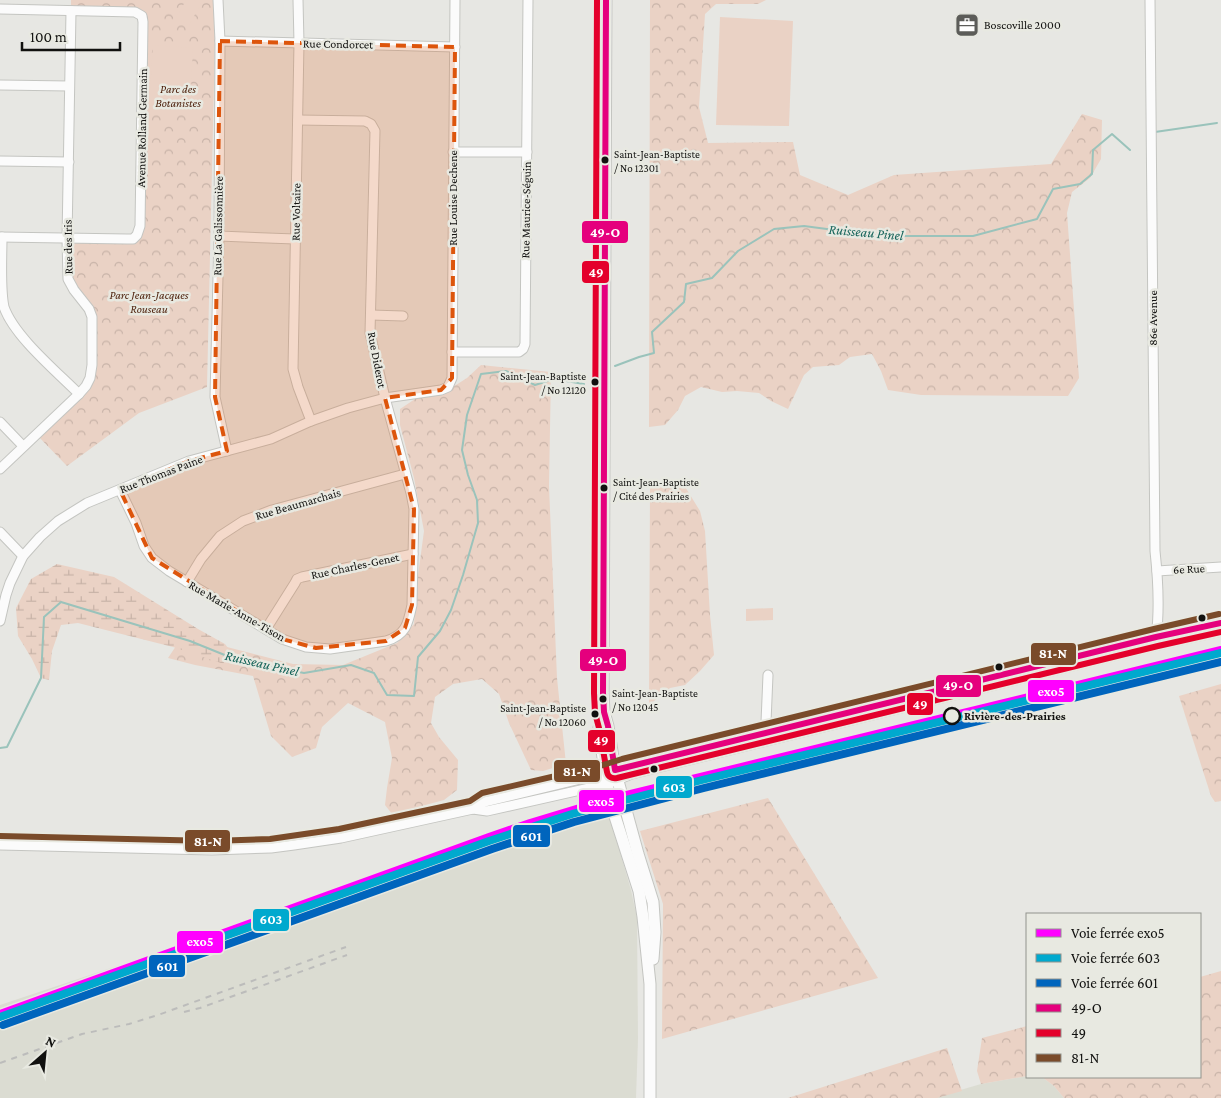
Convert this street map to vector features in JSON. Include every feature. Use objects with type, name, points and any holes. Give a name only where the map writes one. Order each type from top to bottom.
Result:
[{"type":"main road","points":[[606,0],[604,712],[599,728],[612,777],[633,836],[653,902],[655,932],[650,984],[650,1098]]},
{"type":"street","name":"Rue La Galissonnière","points":[[218,0],[220,41],[219,236],[215,397],[227,452]]},
{"type":"street","name":"Rue Voltaire","points":[[298,0],[298,120],[293,369],[311,421]]},
{"type":"street","name":"Rue Louise Dechene","points":[[441,390],[448,387],[452,378],[455,0]]},
{"type":"street","name":"Rue Maurice-Séguin","points":[[452,352],[519,352],[525,344],[528,0]]},
{"type":"street","name":"86e Avenue","points":[[1150,0],[1155,551],[1157,570],[1156,637]]},
{"type":"street","points":[[0,9],[71,11]]},
{"type":"street","name":"Avenue Rolland Germain","points":[[67,239],[133,239],[137,235],[140,226],[142,16],[136,12],[71,11]]},
{"type":"street","name":"Rue des Iris","points":[[0,469],[79,394],[90,378],[92,365],[92,317],[89,309],[68,279],[71,11]]},
{"type":"street","name":"Rue Condorcet","points":[[220,41],[455,47]]},
{"type":"street","points":[[0,85],[69,86]]},
{"type":"street","name":"Rue Diderot","points":[[298,120],[364,121],[371,124],[375,131],[370,333],[384,398],[414,509],[412,605],[409,621],[406,628],[400,634]]},
{"type":"street","points":[[453,152],[527,152]]},
{"type":"street","points":[[0,161],[68,162]]},
{"type":"street","points":[[219,236],[295,239]]},
{"type":"street","points":[[67,239],[1,237],[1,291],[9,318],[27,342],[79,394]]},
{"type":"street","points":[[370,315],[403,316]]},
{"type":"street","name":"Rue Thomas Paine","points":[[0,622],[8,589],[24,556],[40,537],[63,518],[87,503],[189,461],[271,439],[311,421],[348,408],[384,398],[441,390]]},
{"type":"street","points":[[0,422],[23,446]]},
{"type":"street","name":"Rue Beaumarchais","points":[[187,582],[201,559],[220,536],[243,521],[272,510],[405,474]]},
{"type":"street","name":"Rue Marie-Anne-Tison","points":[[120,490],[136,523],[144,546],[152,558],[169,571],[282,639],[306,647],[330,649],[386,641],[394,639],[400,634]]},
{"type":"street","points":[[0,532],[24,556]]},
{"type":"street","name":"Rue Charles-Genet","points":[[266,629],[297,579],[413,554]]},
{"type":"street","name":"6e Rue","points":[[1157,570],[1221,567]]},
{"type":"street","points":[[0,846],[212,850],[271,848],[333,839],[473,809],[484,802],[632,774],[769,736],[1156,637],[1221,623]]},
{"type":"street","points":[[769,736],[1221,631]]},
{"type":"street","points":[[768,675],[766,722],[769,736]]},
{"type":"highlighted area","points":[[220,41],[455,47],[452,378],[441,390],[385,398],[414,509],[412,605],[405,628],[386,641],[316,648],[282,639],[152,558],[120,490],[189,461],[227,451],[215,397]]},
{"type":"shaded area","points":[[607,807],[631,890],[637,918],[638,1039],[636,1098],[0,1098],[0,1005],[490,842]]},
{"type":"shaded area","points":[[1026,1076],[1026,1078],[1043,1078],[1054,1086],[1064,1098],[933,1098],[981,1084]]},
{"type":"green space","points":[[71,0],[214,0],[215,38],[207,387],[139,413],[67,466],[36,434],[90,378],[89,309],[74,290],[67,239],[137,235],[143,22],[135,12],[71,11]]},
{"type":"green space","points":[[186,0],[194,0],[201,4],[189,25],[176,18]]},
{"type":"green space","points":[[650,0],[766,0],[758,4],[716,4],[705,14],[699,107],[708,143],[793,142],[800,175],[848,195],[894,175],[1051,164],[1082,114],[1102,120],[1101,159],[1090,178],[1072,192],[1067,213],[1079,378],[1068,396],[921,395],[888,390],[872,354],[850,357],[839,365],[813,367],[804,375],[788,409],[759,393],[722,392],[701,387],[685,396],[678,410],[665,425],[649,427]]},
{"type":"green space","points":[[720,17],[793,21],[789,126],[716,125]]},
{"type":"green space","name":"Parc des Botanistes","points":[[153,45],[193,48],[190,106],[149,104]]},
{"type":"green space","points":[[481,365],[551,372],[549,486],[557,678],[566,764],[543,771],[531,770],[509,723],[499,694],[482,679],[453,684],[435,697],[431,723],[439,737],[458,760],[457,790],[444,800],[392,814],[385,805],[392,758],[385,722],[348,703],[322,727],[316,748],[292,757],[271,736],[253,676],[168,658],[182,637],[293,664],[343,665],[397,643],[414,624],[424,531],[414,478],[400,425],[400,409],[415,399],[448,390],[467,378]]},
{"type":"green space","points":[[684,485],[700,511],[705,531],[714,655],[685,685],[670,688],[649,705],[650,487]]},
{"type":"green space","points":[[57,564],[114,577],[225,644],[237,660],[227,665],[173,647],[78,623],[61,625],[52,651],[49,680],[41,678],[18,636],[16,608],[31,579]]},
{"type":"green space","points":[[773,608],[773,620],[746,621],[746,609]]},
{"type":"green space","points":[[1221,684],[1221,801],[1215,802],[1211,796],[1179,696]]},
{"type":"green space","points":[[768,798],[878,978],[662,1039],[663,904],[640,831]]},
{"type":"green space","points":[[1221,971],[1221,1098],[1064,1098],[1054,1086],[1043,1078],[1201,1078],[1201,977]]},
{"type":"green space","points":[[1026,1026],[1026,1076],[981,1084],[977,1071],[982,1038]]},
{"type":"green space","points":[[947,1048],[962,1091],[937,1098],[788,1098]]},
{"type":"waterway","name":"Ruisseau Pinel","points":[[1155,132],[1217,123]]},
{"type":"waterway","name":"Ruisseau Pinel","points":[[615,366],[654,353],[652,332],[684,302],[686,284],[712,278],[738,251],[774,229],[804,226],[880,236],[973,236],[1037,219],[1053,189],[1080,184],[1092,174],[1093,150],[1112,134],[1130,150]]},
{"type":"waterway","name":"Ruisseau Pinel","points":[[0,748],[7,747],[41,678],[44,617],[61,602],[190,641],[237,660],[304,673],[351,665],[374,673],[387,695],[414,696],[418,657],[440,631],[451,610],[478,523],[477,500],[462,450],[467,415],[481,374],[506,371],[535,385],[554,379],[584,384]]},
{"type":"railway","points":[[0,1063],[82,1034],[129,1024],[158,1015],[346,947]]},
{"type":"railway","points":[[184,1012],[200,1008],[347,955]]},
{"type":"rail line","name":"exo5","points":[[0,1014],[489,837],[606,800],[1221,650]]},
{"type":"rail line","name":"603","points":[[0,1017],[489,841],[572,814],[702,780],[1221,653]]},
{"type":"rail line","name":"601","points":[[3,1025],[492,849],[574,822],[704,788],[1221,662]]},
{"type":"transit line","name":"49","points":[[597,0],[594,693],[595,713],[609,776],[617,778],[1221,632]]},
{"type":"transit line","name":"49-O","points":[[606,0],[603,693],[604,712],[615,770],[1156,637],[1221,623]]},
{"type":"transit line","name":"81-N","points":[[0,836],[212,841],[270,839],[339,829],[470,801],[482,793],[1219,614]]},
{"type":"place","name":"Boscoville 2000","points":[[967,25]]},
{"type":"place","name":"Saint-Jean-Baptiste / No 12301","points":[[605,160]]},
{"type":"place","name":"Saint-Jean-Baptiste / No 12120","points":[[595,382]]},
{"type":"place","name":"Saint-Jean-Baptiste / Cité des Prairies","points":[[604,488]]},
{"type":"place","name":"Saint-Jean-Baptiste / No 12045","points":[[603,699]]},
{"type":"place","name":"Saint-Jean-Baptiste / No 12060","points":[[595,714]]},
{"type":"place","name":"Rivière-des-Prairies","points":[[952,716]]},
{"type":"park label","name":"Parc Jean-Jacques Rouseau","points":[[149,302]]}]
